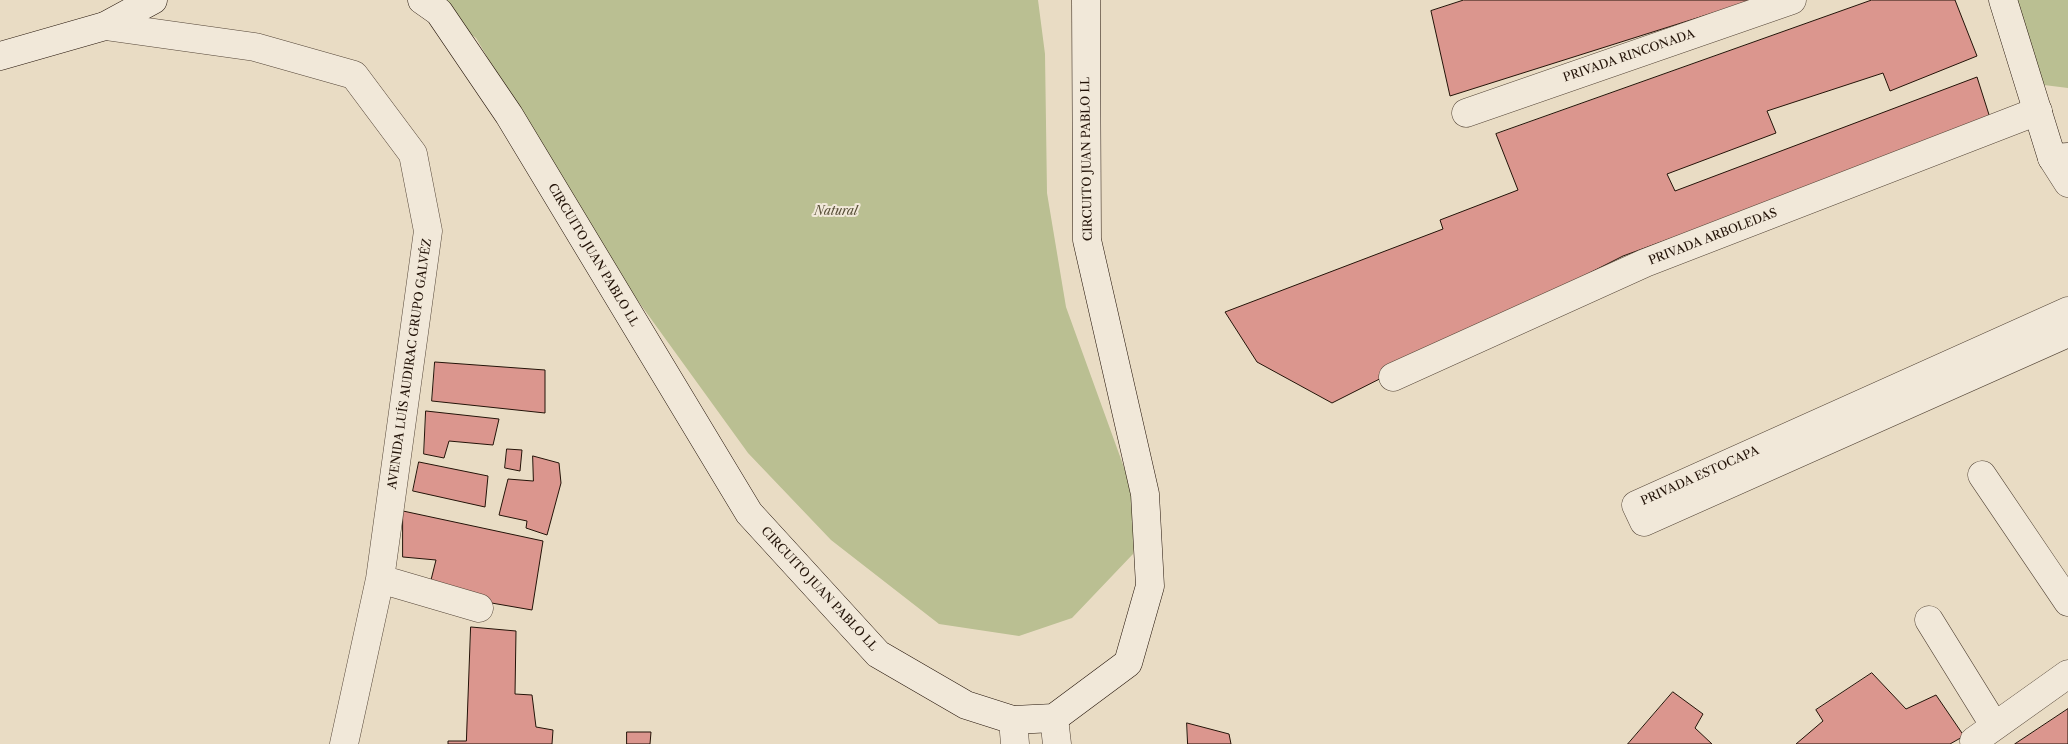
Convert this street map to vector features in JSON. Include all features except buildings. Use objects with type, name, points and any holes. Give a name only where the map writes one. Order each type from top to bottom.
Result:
[{"type":"street","points":[[0,56],[105,26],[153,0]]},
{"type":"street","name":"CIRCUITO JUAN PABLO LL","points":[[422,0],[439,12],[509,115],[749,513],[878,654],[1014,732],[1055,731],[1128,662],[1150,586],[1145,494],[1087,240],[1086,0]]},
{"type":"street","name":"PRIVADA RINCONADA","points":[[1466,113],[1792,0]]},
{"type":"street","points":[[2003,0],[2038,111],[2060,158],[2068,183]]},
{"type":"street","name":"AVENIDA LUÍS AUDIRAC GRUPO GALVÉZ","points":[[105,26],[255,47],[354,75],[413,154],[428,231],[380,579],[344,744]]},
{"type":"street","name":"PRIVADA ARBOLEDAS","points":[[1393,377],[1644,263],[2038,111]]},
{"type":"street","name":"PRIVADA ESTOCAPA","points":[[2068,311],[1636,505],[1644,522],[2068,333]]},
{"type":"street","points":[[1982,475],[2068,602]]},
{"type":"street","points":[[380,579],[479,608]]},
{"type":"street","points":[[1929,620],[1981,737],[2068,674]]},
{"type":"green space","name":"Natural","points":[[422,0],[1038,0],[1045,54],[1047,193],[1066,307],[1139,509],[1133,554],[1072,618],[1019,636],[939,624],[831,540],[748,453],[599,247],[476,38]]},
{"type":"green space","points":[[2011,0],[2068,0],[2068,88],[2036,84]]}]
